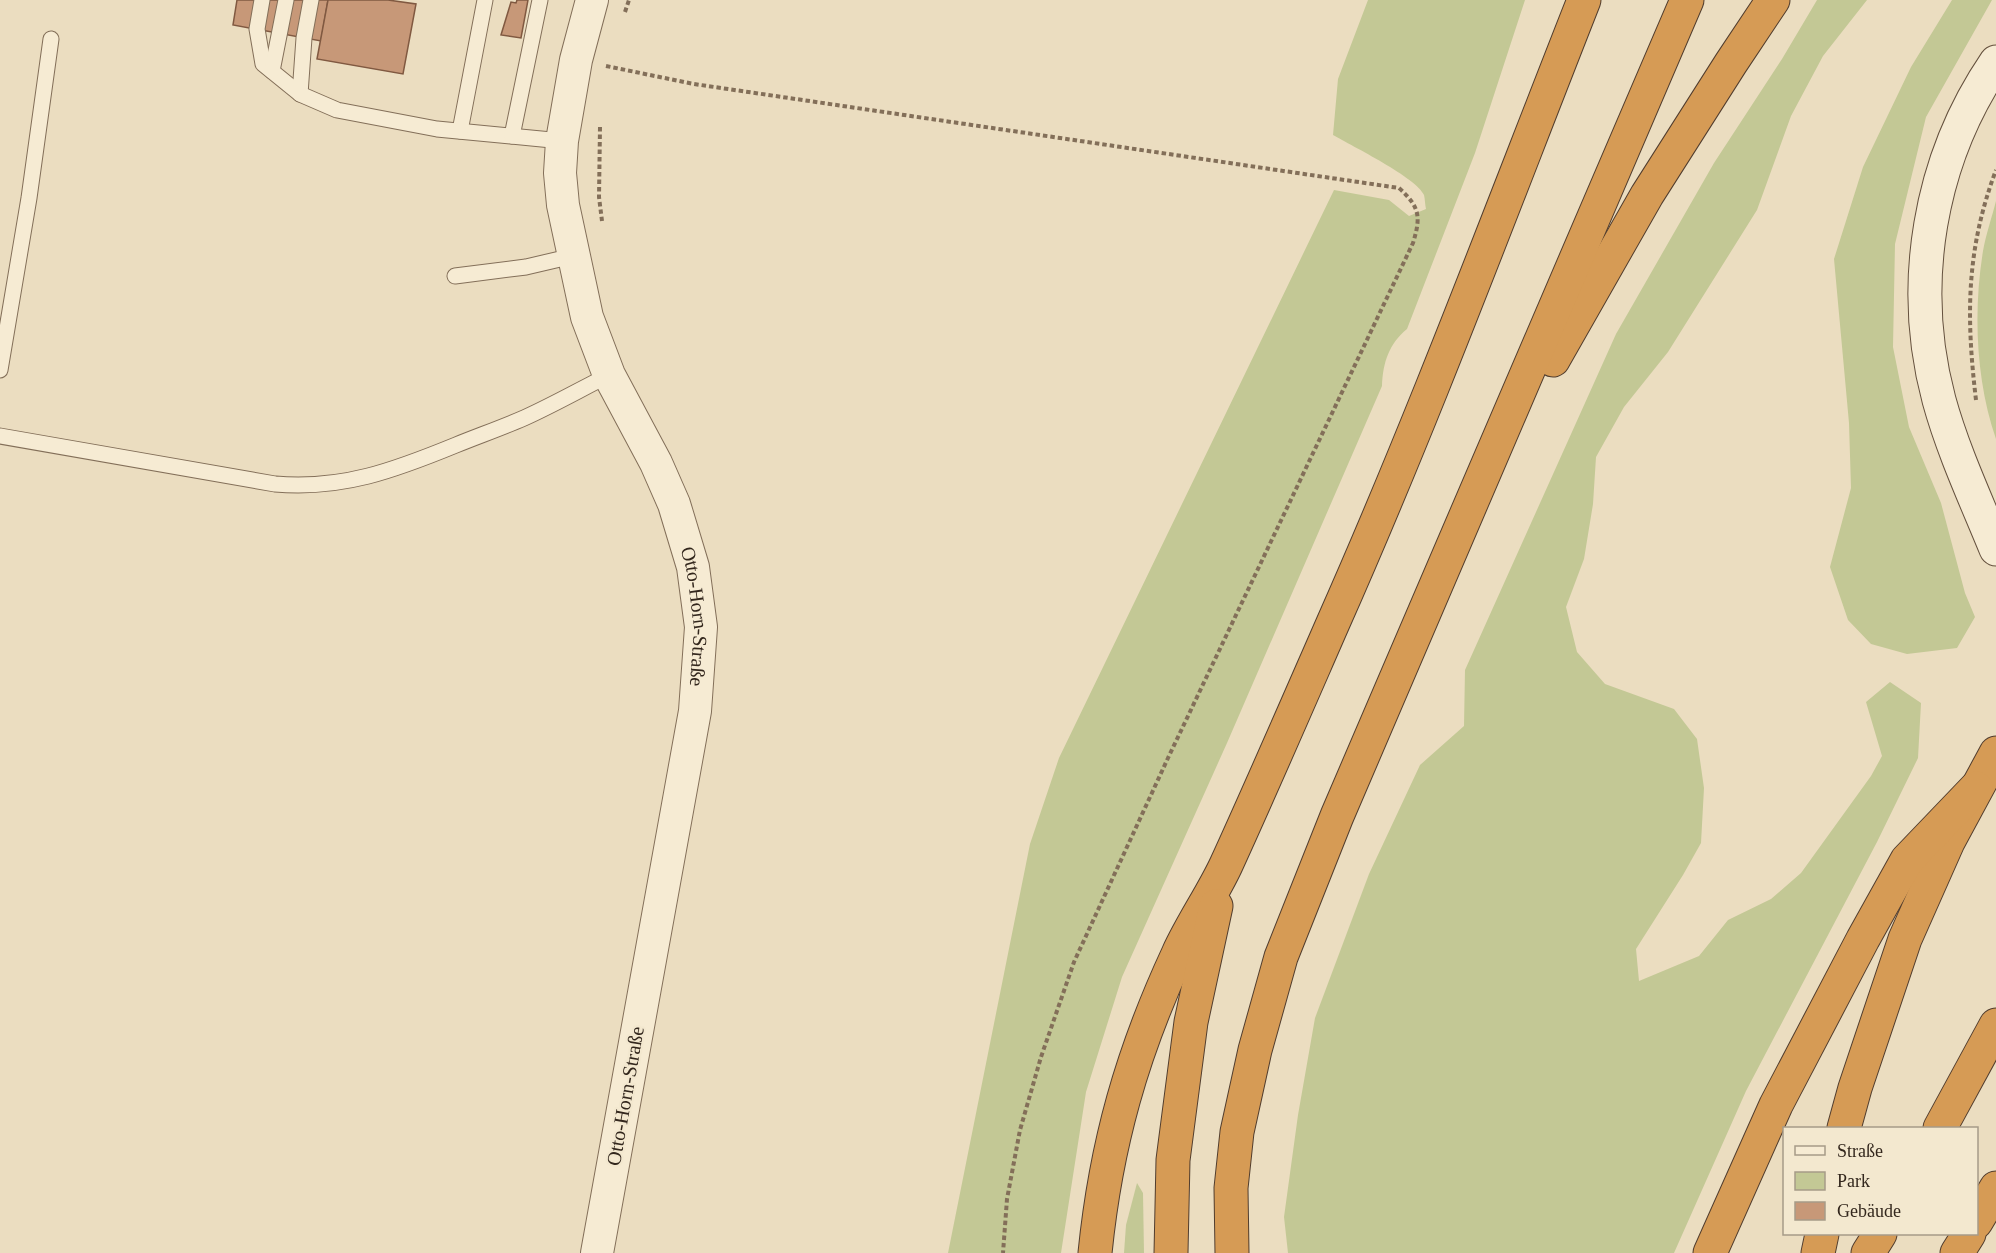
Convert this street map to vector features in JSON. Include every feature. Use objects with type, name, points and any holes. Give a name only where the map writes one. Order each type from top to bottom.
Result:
[{"type":"highway","points":[[1095,1253],[1100,1199],[1112,1137],[1129,1076],[1179,952],[1224,869],[1384,510],[1584,0]]},
{"type":"highway","points":[[1232,1253],[1231,1188],[1237,1132],[1255,1050],[1281,957],[1336,816],[1406,651],[1481,483],[1687,0]]},
{"type":"highway","points":[[1481,483],[1647,195],[1773,0]]},
{"type":"highway","points":[[1844,1127],[1905,939],[1948,842],[1996,753]]},
{"type":"highway","points":[[1710,1253],[1776,1106],[1907,860],[1976,788]]},
{"type":"highway","points":[[1171,1253],[1173,1160],[1191,1022],[1224,869]]},
{"type":"highway","points":[[1941,1127],[1996,1025]]},
{"type":"highway","points":[[1978,1220],[1996,1188]]},
{"type":"highway","points":[[1818,1253],[1822,1235]]},
{"type":"highway","points":[[1868,1253],[1879,1235]]},
{"type":"highway","points":[[1957,1253],[1968,1235]]},
{"type":"street","name":"Otto-Horn-Straße","points":[[592,0],[576,60],[562,141],[560,173],[563,205],[587,317],[609,375],[656,462],[674,504],[693,567],[701,627],[695,711],[597,1253]]},
{"type":"street","points":[[1996,62],[1974,97],[1959,129],[1935,202],[1925,267],[1924,305],[1929,354],[1940,401],[1958,456],[1996,549]]},
{"type":"lane","points":[[262,0],[257,29],[263,64],[300,94],[337,110],[437,129],[562,141]]},
{"type":"lane","points":[[272,72],[286,0]]},
{"type":"lane","points":[[300,94],[304,38],[311,0]]},
{"type":"lane","points":[[460,131],[484,0]]},
{"type":"lane","points":[[512,136],[540,0]]},
{"type":"lane","points":[[0,370],[36,151],[51,39]]},
{"type":"lane","points":[[455,276],[526,267],[573,256]]},
{"type":"lane","points":[[0,436],[275,484],[326,485],[357,480],[400,468],[524,418],[609,375]]},
{"type":"path","points":[[576,60],[694,84],[1399,188],[1412,201],[1419,222],[1413,243],[1168,758],[1074,963],[1041,1057],[1020,1130],[1007,1198],[1003,1253]]},
{"type":"path","points":[[1977,406],[1970,330],[1970,282],[1980,222],[1996,170]]},
{"type":"green space","points":[[1368,0],[1525,0],[1475,153],[1407,329],[1391,347],[1384,369],[1382,386],[1227,743],[1122,977],[1086,1092],[1061,1253],[948,1253],[1030,844],[1059,758],[1334,190],[1389,200],[1409,216],[1426,209],[1424,195],[1410,180],[1333,135],[1338,79]]},
{"type":"green space","points":[[1817,0],[1867,0],[1823,56],[1791,116],[1757,210],[1668,352],[1624,407],[1596,457],[1593,504],[1584,559],[1566,607],[1577,652],[1605,684],[1674,709],[1697,739],[1704,788],[1701,843],[1636,949],[1639,981],[1699,956],[1728,920],[1771,899],[1801,873],[1871,776],[1882,756],[1866,702],[1890,682],[1921,703],[1918,758],[1877,842],[1746,1091],[1674,1253],[1288,1253],[1284,1217],[1298,1115],[1315,1018],[1369,874],[1420,765],[1464,726],[1465,670],[1616,334],[1714,163],[1782,59]]},
{"type":"green space","points":[[1952,0],[1992,0],[1926,117],[1895,244],[1893,347],[1909,427],[1941,503],[1965,593],[1975,617],[1957,648],[1907,654],[1871,644],[1848,620],[1830,567],[1851,488],[1849,423],[1834,259],[1863,167],[1911,67]]},
{"type":"green space","points":[[1996,201],[1996,439],[1989,417],[1980,370],[1977,322],[1983,251]]},
{"type":"green space","points":[[1137,1183],[1143,1193],[1144,1253],[1124,1253],[1126,1225]]},
{"type":"building","points":[[237,0],[328,0],[321,41],[233,25]]},
{"type":"building","points":[[328,0],[388,0],[416,4],[403,74],[317,59]]},
{"type":"building","points":[[517,0],[528,0],[521,38],[501,35],[511,2],[516,3]]}]
